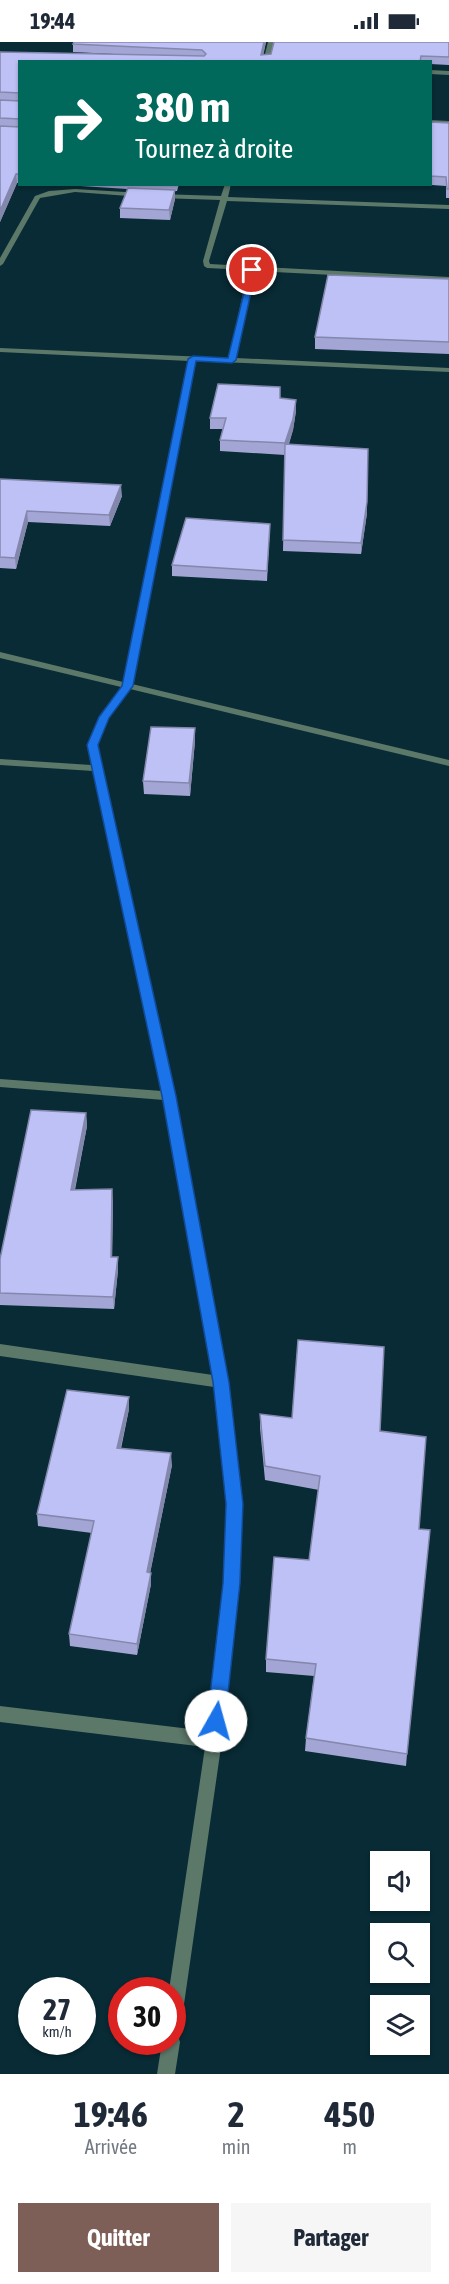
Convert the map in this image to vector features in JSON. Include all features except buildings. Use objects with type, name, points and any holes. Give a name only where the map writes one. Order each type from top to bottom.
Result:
[{"type":"street","points":[[267,60],[272,42]]},
{"type":"street","points":[[432,72],[449,73]]},
{"type":"street","points":[[432,122],[449,123]]},
{"type":"street","points":[[227,186],[206,261],[207,266],[449,279]]},
{"type":"street","points":[[0,264],[37,197],[48,192],[449,207]]},
{"type":"street","points":[[232,360],[252,270]]},
{"type":"street","points":[[0,350],[449,370]]},
{"type":"street","points":[[180,1977],[214,1740],[232,1583],[234,1504],[221,1382],[169,1096],[92,745],[104,717],[128,686],[193,359]]},
{"type":"street","points":[[0,655],[449,763]]},
{"type":"street","points":[[0,762],[98,768]]},
{"type":"street","points":[[0,1083],[169,1096]]},
{"type":"street","points":[[0,1350],[221,1382]]},
{"type":"street","points":[[0,1714],[214,1740]]},
{"type":"street","points":[[166,2074],[169,2055]]},
{"type":"route","points":[[216,1721],[232,1583],[234,1504],[221,1382],[169,1096],[92,745],[104,717],[128,686],[193,359],[232,360],[252,270]]}]
